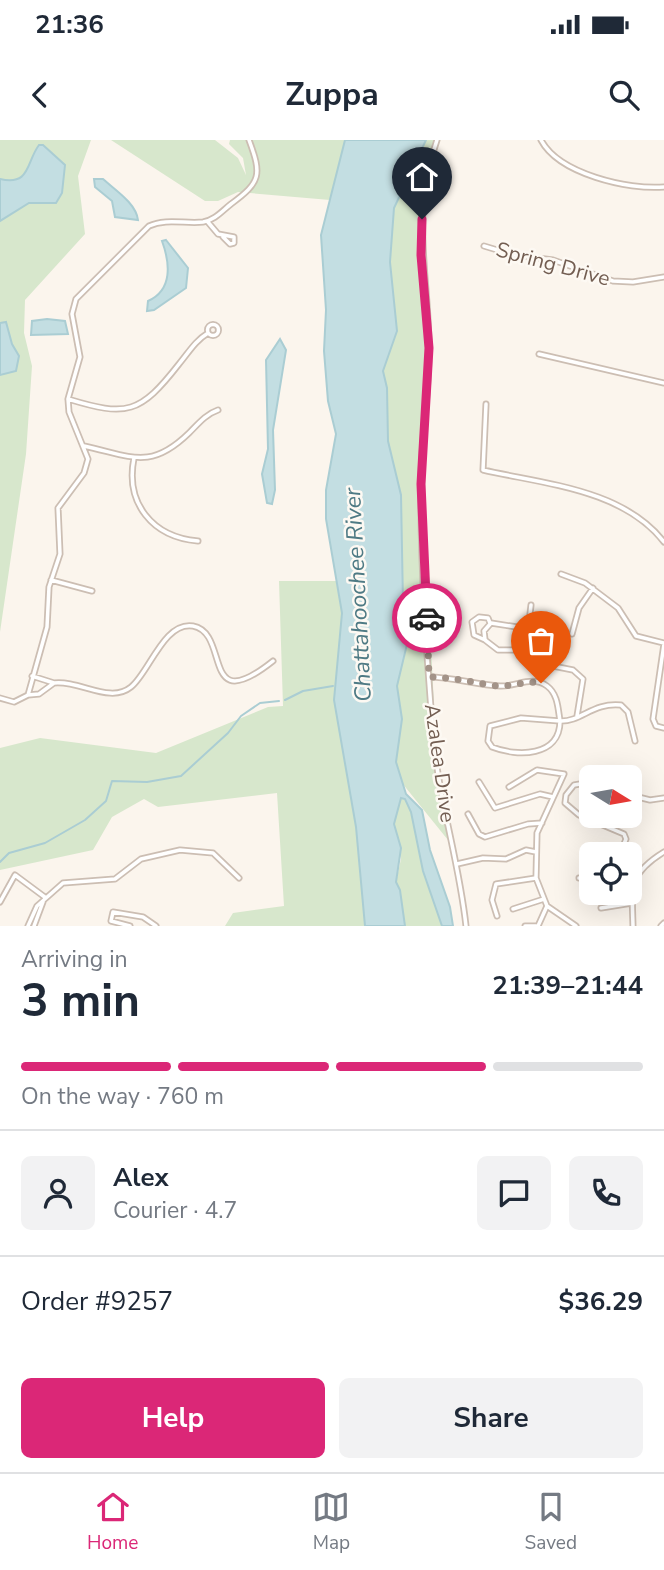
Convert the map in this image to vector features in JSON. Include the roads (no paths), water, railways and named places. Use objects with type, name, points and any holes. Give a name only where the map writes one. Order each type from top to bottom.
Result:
[{"type":"street","points":[[27,695],[47,627],[51,580],[60,554],[58,508],[84,473],[88,459],[71,422],[68,400],[80,358],[72,310],[79,295],[149,226],[163,222],[207,221],[244,195],[254,183],[257,162],[249,140]]},
{"type":"street","name":"Azalea Drive","points":[[437,140],[426,178],[421,243],[429,348],[421,484],[429,677],[439,789],[457,864],[466,926]]},
{"type":"street","points":[[541,140],[548,150],[590,176],[640,187],[664,187]]},
{"type":"street","points":[[207,221],[223,237]]},
{"type":"street","name":"Spring Drive","points":[[484,246],[514,255],[553,260],[613,281],[633,282],[664,277]]},
{"type":"street","points":[[68,400],[113,411],[132,408],[168,377],[193,344],[208,332]]},
{"type":"street","points":[[539,354],[664,383]]},
{"type":"street","points":[[486,404],[483,470],[600,497],[637,518],[664,542]]},
{"type":"street","points":[[84,446],[134,458],[151,458],[167,452],[208,413],[218,410]]},
{"type":"street","points":[[134,458],[132,490],[144,514],[183,540],[198,541]]},
{"type":"street","points":[[561,574],[577,578],[622,611],[636,636],[664,643],[653,719],[656,726],[664,728]]},
{"type":"street","points":[[51,580],[92,591]]},
{"type":"street","points":[[572,634],[579,608],[593,588]]},
{"type":"street","points":[[491,623],[524,626],[530,619],[531,606]]},
{"type":"street","points":[[491,623],[488,618],[479,617],[472,622],[474,635],[498,650],[524,650],[543,664],[578,673],[583,679],[577,716]]},
{"type":"street","points":[[485,640],[484,631],[491,623]]},
{"type":"street","points":[[32,676],[54,683],[74,682],[108,694],[125,691],[135,683],[171,634],[187,626],[199,628],[208,634],[219,670],[230,678],[250,678],[273,661]]},
{"type":"street","points":[[429,677],[455,678],[499,686],[525,681],[541,683],[554,694],[560,721],[555,741],[531,752],[496,749],[488,741],[488,729],[493,724],[528,717],[560,721],[598,706],[621,705],[628,712],[635,741]]},
{"type":"street","points":[[0,698],[15,702],[27,695],[39,694],[54,683]]},
{"type":"street","points":[[509,787],[537,769],[558,771],[564,775],[537,833],[536,878],[547,906],[576,926]]},
{"type":"street","points":[[479,782],[490,804],[500,809],[540,794],[553,797]]},
{"type":"street","points":[[579,785],[574,786],[564,800],[579,815]]},
{"type":"street","points":[[642,798],[664,798]]},
{"type":"street","points":[[468,814],[479,834],[485,837],[528,824],[542,823]]},
{"type":"street","points":[[610,828],[624,834],[625,842]]},
{"type":"street","points":[[28,926],[35,909],[63,883],[115,879],[141,859],[180,850],[198,850],[220,857],[239,878]]},
{"type":"street","points":[[457,864],[483,858],[494,861],[506,859],[526,850],[537,852]]},
{"type":"street","points":[[642,872],[664,852]]},
{"type":"street","points":[[0,902],[15,875],[44,900]]},
{"type":"street","points":[[496,916],[492,900],[496,884],[536,878]]},
{"type":"street","points":[[513,909],[544,899]]},
{"type":"street","points":[[34,926],[44,900]]},
{"type":"street","points":[[601,908],[620,905]]},
{"type":"street","points":[[632,905],[634,926]]},
{"type":"street","points":[[525,926],[537,926],[547,906]]},
{"type":"street","points":[[130,926],[111,921],[113,912],[143,917],[156,926]]},
{"type":"water","name":"Chattahoochee River","points":[[345,140],[426,140],[394,208],[390,262],[397,331],[383,371],[387,388],[388,441],[401,495],[403,603],[408,640],[397,686],[402,719],[396,762],[406,794],[422,810],[430,850],[450,907],[453,926],[442,926],[423,871],[411,812],[405,799],[401,798],[394,824],[401,848],[396,882],[400,890],[405,926],[365,926],[356,827],[334,700],[342,613],[326,519],[326,490],[336,434],[328,401],[324,351],[326,310],[321,235]]},
{"type":"water","points":[[39,145],[43,145],[65,165],[62,193],[56,203],[29,203],[0,221],[0,179],[10,180],[23,176]]},
{"type":"water","points":[[94,179],[103,179],[124,197],[138,220],[115,217],[112,201],[95,187]]},
{"type":"water","points":[[166,240],[188,268],[186,288],[154,310],[147,311],[148,301],[162,290],[166,283],[168,267],[162,241]]},
{"type":"water","points":[[32,321],[65,321],[68,334],[31,335]]},
{"type":"water","points":[[6,322],[12,344],[19,356],[16,371],[0,375],[0,323]]},
{"type":"water","points":[[280,339],[286,350],[273,430],[275,490],[272,504],[267,503],[262,474],[268,449],[266,360]]},
{"type":"waterway","points":[[285,700],[303,691],[333,686]]},
{"type":"waterway","points":[[0,862],[9,853],[45,843],[85,820],[106,801],[112,781],[147,782],[181,776],[228,733],[241,716],[260,703],[279,701]]}]
